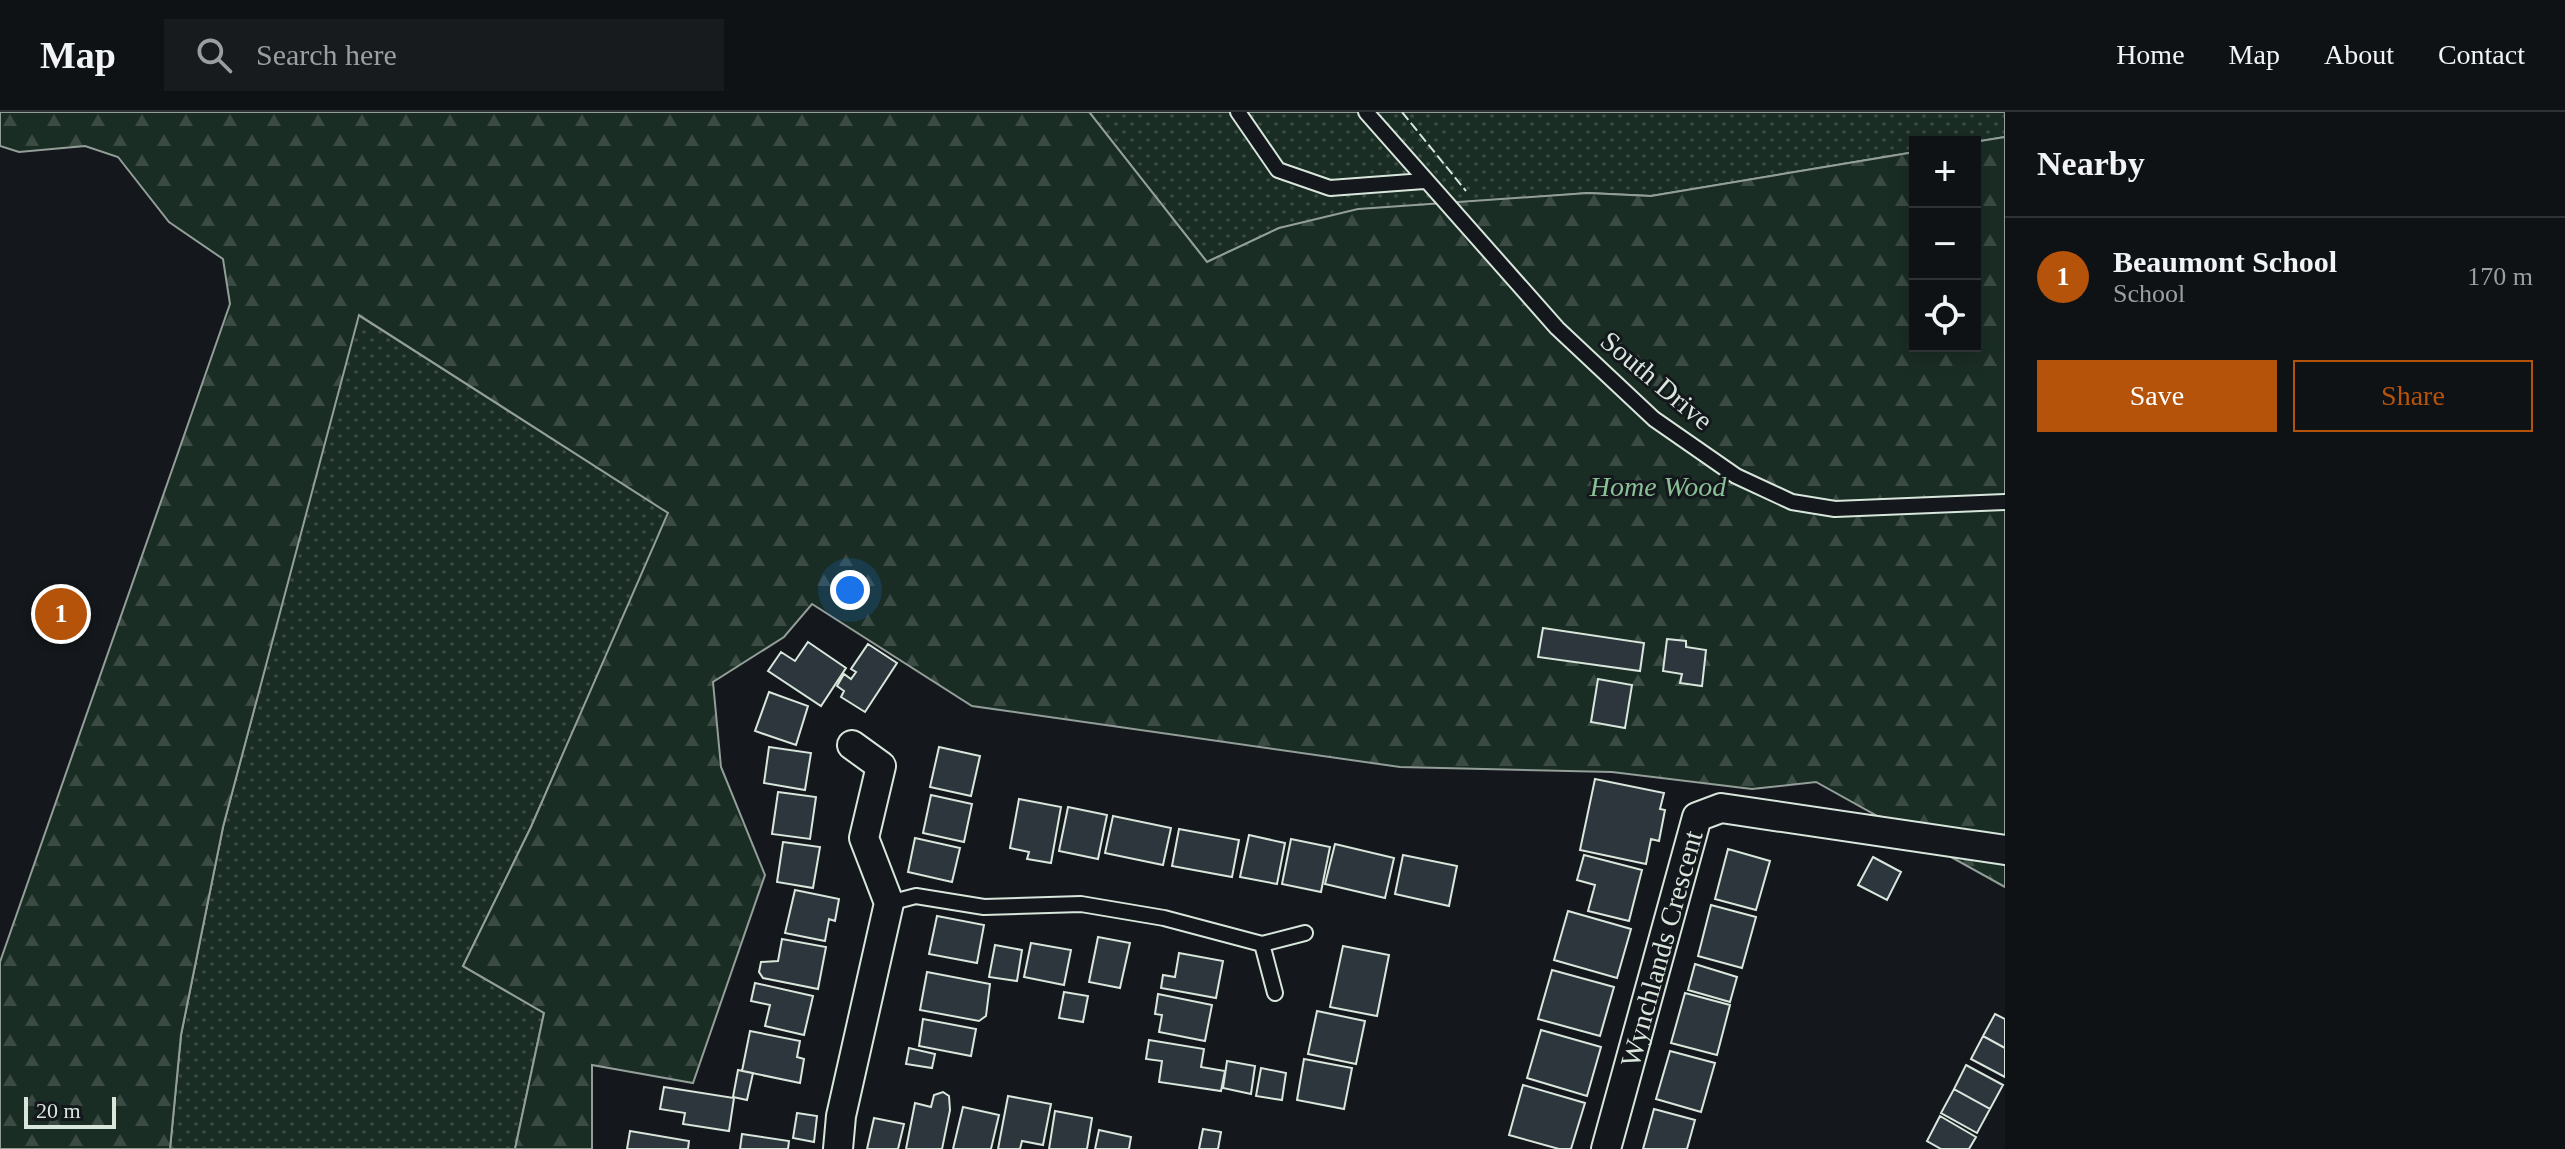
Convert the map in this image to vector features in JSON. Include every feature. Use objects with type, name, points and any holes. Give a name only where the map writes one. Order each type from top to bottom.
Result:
[{"type":"street","points":[[838,1149],[841,1116],[889,903],[864,838],[881,766],[852,745]]},
{"type":"street","name":"Wynchlands Crescent","points":[[1606,1149],[1697,817],[1721,808],[2005,850]]},
{"type":"lane","points":[[1238,112],[1278,170],[1330,188],[1424,181]]},
{"type":"lane","name":"South Drive","points":[[1366,112],[1557,328],[1654,419],[1736,476],[1792,502],[1835,509],[2005,502]]},
{"type":"lane","points":[[889,903],[916,896],[984,907],[1081,904],[1164,918],[1262,944],[1305,933]]},
{"type":"lane","points":[[1262,944],[1275,993]]},
{"type":"green space","name":"Home Wood","points":[[0,112],[1089,112],[1207,262],[1279,228],[1358,209],[1588,193],[1651,196],[1909,153],[1909,352],[1981,352],[1981,141],[2005,137],[2005,887],[1816,782],[1752,789],[1612,772],[1400,767],[972,706],[812,604],[784,637],[713,682],[721,767],[765,875],[693,1083],[592,1065],[592,1149],[515,1149],[544,1013],[463,966],[531,827],[668,513],[359,315],[223,827],[181,1035],[170,1149],[0,1149],[0,962],[230,304],[223,259],[169,222],[118,157],[85,146],[19,152],[0,146]]},
{"type":"green space","points":[[1089,112],[2005,112],[2005,137],[1981,141],[1981,136],[1909,136],[1909,153],[1651,196],[1588,193],[1492,201],[1279,228],[1207,262]]},
{"type":"green space","points":[[358,315],[669,513],[531,827],[463,966],[544,1013],[515,1149],[170,1149],[181,1035],[223,827]]},
{"type":"building","points":[[1543,628],[1644,643],[1640,671],[1538,657]]},
{"type":"building","points":[[1667,639],[1686,641],[1686,647],[1706,650],[1702,686],[1680,683],[1682,674],[1663,671]]},
{"type":"building","points":[[808,642],[846,668],[821,706],[768,671],[781,652],[795,661]]},
{"type":"building","points":[[868,644],[897,663],[865,712],[841,697],[844,691],[837,686],[844,674],[851,679],[856,672],[851,669]]},
{"type":"building","points":[[1598,679],[1632,685],[1625,728],[1591,722]]},
{"type":"building","points":[[769,692],[808,706],[796,745],[755,731]]},
{"type":"building","points":[[769,747],[811,753],[805,790],[764,783]]},
{"type":"building","points":[[939,747],[980,756],[971,796],[930,787]]},
{"type":"building","points":[[1595,779],[1664,793],[1660,809],[1665,810],[1659,841],[1651,839],[1646,864],[1580,850]]},
{"type":"building","points":[[778,792],[816,797],[810,839],[772,834]]},
{"type":"building","points":[[931,795],[972,804],[964,842],[923,833]]},
{"type":"building","points":[[1019,799],[1061,807],[1051,863],[1027,859],[1029,852],[1010,848]]},
{"type":"building","points":[[1068,807],[1107,815],[1098,859],[1059,851]]},
{"type":"building","points":[[1113,816],[1171,828],[1163,865],[1105,853]]},
{"type":"building","points":[[1179,829],[1239,840],[1232,877],[1172,866]]},
{"type":"building","points":[[1249,835],[1285,843],[1277,884],[1240,877]]},
{"type":"building","points":[[915,838],[960,848],[952,882],[908,872]]},
{"type":"building","points":[[1291,839],[1330,847],[1321,892],[1282,884]]},
{"type":"building","points":[[783,842],[820,847],[813,888],[777,882]]},
{"type":"building","points":[[1335,844],[1394,858],[1385,898],[1325,884]]},
{"type":"building","points":[[1728,849],[1770,861],[1756,910],[1715,899]]},
{"type":"building","points":[[1403,855],[1457,866],[1449,906],[1395,894]]},
{"type":"building","points":[[1584,855],[1642,870],[1629,921],[1588,911],[1595,885],[1577,880]]},
{"type":"building","points":[[1873,857],[1901,872],[1887,900],[1858,885]]},
{"type":"building","points":[[795,890],[839,899],[835,921],[829,919],[825,941],[785,933]]},
{"type":"building","points":[[1711,905],[1756,917],[1742,968],[1698,956]]},
{"type":"building","points":[[1568,911],[1631,929],[1617,978],[1554,960]]},
{"type":"building","points":[[937,916],[984,925],[977,963],[929,954]]},
{"type":"building","points":[[1098,937],[1130,943],[1120,988],[1089,982]]},
{"type":"building","points":[[782,939],[826,947],[818,989],[763,978],[759,972],[761,962],[778,961]]},
{"type":"building","points":[[1031,943],[1071,950],[1064,985],[1024,977]]},
{"type":"building","points":[[995,945],[1022,950],[1017,981],[989,977]]},
{"type":"building","points":[[1343,946],[1389,955],[1377,1016],[1330,1007]]},
{"type":"building","points":[[1179,953],[1223,961],[1216,998],[1161,988],[1163,975],[1175,977]]},
{"type":"building","points":[[1695,964],[1737,977],[1730,1002],[1688,990]]},
{"type":"building","points":[[1552,970],[1614,987],[1600,1036],[1538,1019]]},
{"type":"building","points":[[927,972],[990,984],[986,1016],[979,1021],[920,1010]]},
{"type":"building","points":[[755,983],[813,996],[804,1035],[765,1026],[770,1005],[751,1001]]},
{"type":"building","points":[[1064,992],[1088,996],[1083,1022],[1059,1018]]},
{"type":"building","points":[[1685,993],[1730,1005],[1717,1055],[1671,1043]]},
{"type":"building","points":[[1158,994],[1212,1005],[1205,1041],[1159,1032],[1162,1015],[1155,1014]]},
{"type":"building","points":[[1317,1011],[1365,1021],[1356,1064],[1308,1054]]},
{"type":"building","points":[[1995,1014],[2005,1019],[2005,1048],[1983,1036]]},
{"type":"building","points":[[923,1019],[976,1029],[971,1056],[919,1046]]},
{"type":"building","points":[[1541,1030],[1601,1047],[1587,1096],[1527,1078]]},
{"type":"building","points":[[750,1031],[800,1041],[797,1057],[804,1059],[800,1083],[742,1071]]},
{"type":"building","points":[[1983,1036],[2005,1048],[2005,1077],[1971,1059]]},
{"type":"building","points":[[1149,1040],[1204,1049],[1201,1067],[1225,1071],[1221,1091],[1159,1082],[1162,1061],[1146,1059]]},
{"type":"building","points":[[909,1048],[935,1054],[932,1068],[906,1064]]},
{"type":"building","points":[[1670,1051],[1715,1063],[1701,1112],[1656,1099]]},
{"type":"building","points":[[1304,1059],[1352,1068],[1344,1109],[1297,1100]]},
{"type":"building","points":[[1227,1061],[1255,1066],[1251,1094],[1223,1088]]},
{"type":"building","points":[[1966,1065],[2003,1085],[1990,1109],[1954,1089]]},
{"type":"building","points":[[1261,1068],[1286,1073],[1282,1100],[1256,1096]]},
{"type":"building","points":[[738,1070],[753,1073],[747,1100],[733,1097]]},
{"type":"building","points":[[1523,1085],[1585,1103],[1571,1149],[1559,1149],[1509,1135]]},
{"type":"building","points":[[664,1087],[734,1098],[729,1131],[683,1124],[685,1113],[660,1109]]},
{"type":"building","points":[[1954,1089],[1990,1109],[1977,1133],[1941,1113]]},
{"type":"building","points":[[943,1092],[949,1096],[950,1110],[942,1149],[906,1149],[915,1103],[931,1107],[934,1095]]},
{"type":"building","points":[[1008,1096],[1051,1104],[1043,1145],[1022,1141],[1020,1149],[998,1149]]},
{"type":"building","points":[[963,1107],[999,1115],[991,1149],[953,1149]]},
{"type":"building","points":[[1654,1109],[1695,1120],[1687,1149],[1643,1149]]},
{"type":"building","points":[[1055,1111],[1092,1118],[1087,1149],[1049,1149]]},
{"type":"building","points":[[797,1113],[817,1116],[814,1142],[793,1138]]},
{"type":"building","points":[[1940,1116],[1976,1137],[1969,1149],[1941,1149],[1927,1141]]},
{"type":"building","points":[[874,1118],[904,1124],[898,1149],[867,1149]]},
{"type":"building","points":[[1203,1129],[1221,1132],[1218,1149],[1199,1149]]},
{"type":"building","points":[[1099,1130],[1131,1137],[1129,1149],[1095,1149]]},
{"type":"building","points":[[630,1131],[689,1141],[688,1149],[627,1149]]},
{"type":"building","points":[[742,1134],[789,1141],[788,1149],[740,1149]]},
{"type":"fence","points":[[1402,112],[1466,191]]},
{"type":"place","name":"Beaumont School","points":[[61,614]]}]
